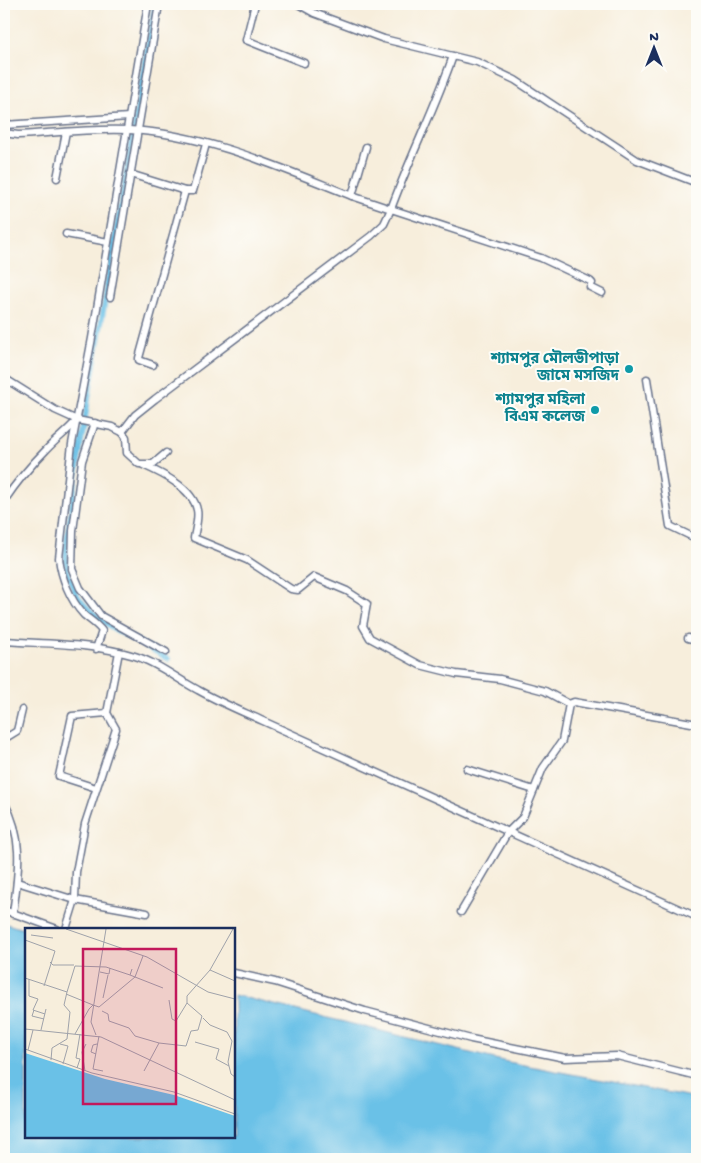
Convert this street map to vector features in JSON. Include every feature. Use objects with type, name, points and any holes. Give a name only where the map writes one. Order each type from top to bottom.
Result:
[{"type":"street","points":[[148,4],[79,420],[69,525],[72,569],[80,588],[90,604],[101,616],[166,652]]},
{"type":"street","points":[[110,298],[160,4]]},
{"type":"street","points":[[255,4],[246,40],[304,63]]},
{"type":"street","points":[[298,4],[314,13],[376,36],[477,62],[515,80],[637,160],[697,183]]},
{"type":"street","points":[[122,432],[136,415],[155,398],[371,236],[384,224],[409,160],[438,98],[453,56]]},
{"type":"street","points":[[4,125],[129,117]]},
{"type":"street","points":[[4,133],[18,135],[127,130],[206,144],[264,161],[352,196],[541,258],[590,281],[592,283],[590,287],[602,293]]},
{"type":"street","points":[[57,178],[66,132]]},
{"type":"street","points":[[130,174],[186,191],[193,191],[206,144]]},
{"type":"street","points":[[352,196],[366,147]]},
{"type":"street","points":[[153,365],[139,360],[139,358],[186,191]]},
{"type":"street","points":[[66,234],[108,242]]},
{"type":"street","points":[[4,378],[54,410],[79,420],[93,422],[122,432],[126,437],[126,453],[132,460],[166,475],[185,489],[197,510],[194,538],[247,560],[291,589],[298,590],[314,577],[347,591],[367,604],[363,626],[370,638],[420,665],[456,674],[500,679],[545,691],[570,704],[574,702],[697,724]]},
{"type":"street","points":[[647,379],[670,526],[697,539]]},
{"type":"street","points":[[4,502],[18,480],[46,448],[67,433],[79,420]]},
{"type":"street","points":[[93,422],[82,461],[69,525],[59,558],[61,573],[74,600],[84,615],[102,631],[96,648]]},
{"type":"street","points":[[144,465],[153,464],[166,452]]},
{"type":"street","points":[[688,638],[697,640]]},
{"type":"street","points":[[4,642],[96,648],[120,652],[146,660],[198,690],[239,710],[377,770],[508,832],[697,917]]},
{"type":"street","points":[[66,928],[75,900],[76,872],[86,824],[96,788],[110,753],[116,729],[107,713],[120,652]]},
{"type":"street","points":[[461,912],[508,832],[523,817],[543,768],[562,741],[570,704]]},
{"type":"street","points":[[4,739],[17,731],[22,710]]},
{"type":"street","points":[[96,788],[60,776],[72,716],[107,713]]},
{"type":"street","points":[[467,769],[534,790]]},
{"type":"street","points":[[4,802],[18,833],[17,882],[13,914]]},
{"type":"street","points":[[17,882],[75,900],[147,913]]},
{"type":"street","points":[[4,910],[54,928]]},
{"type":"street","points":[[235,973],[275,982],[365,1011],[471,1039],[565,1058],[617,1056],[697,1076]]},
{"type":"water","points":[[4,923],[25,930],[25,1138],[235,1138],[235,995],[503,1061],[697,1098],[697,1159],[4,1159]]},
{"type":"waterway","points":[[107,285],[155,4]]},
{"type":"waterway","points":[[108,283],[68,533],[67,569],[78,597],[97,617],[168,659]]},
{"type":"place","name":"শ্যামপুর মৌলভীপাড়া জামে মসজিদ","points":[[629,369]]},
{"type":"place","name":"শ্যামপুর মহিলা বিএম কলেজ","points":[[595,410]]}]
